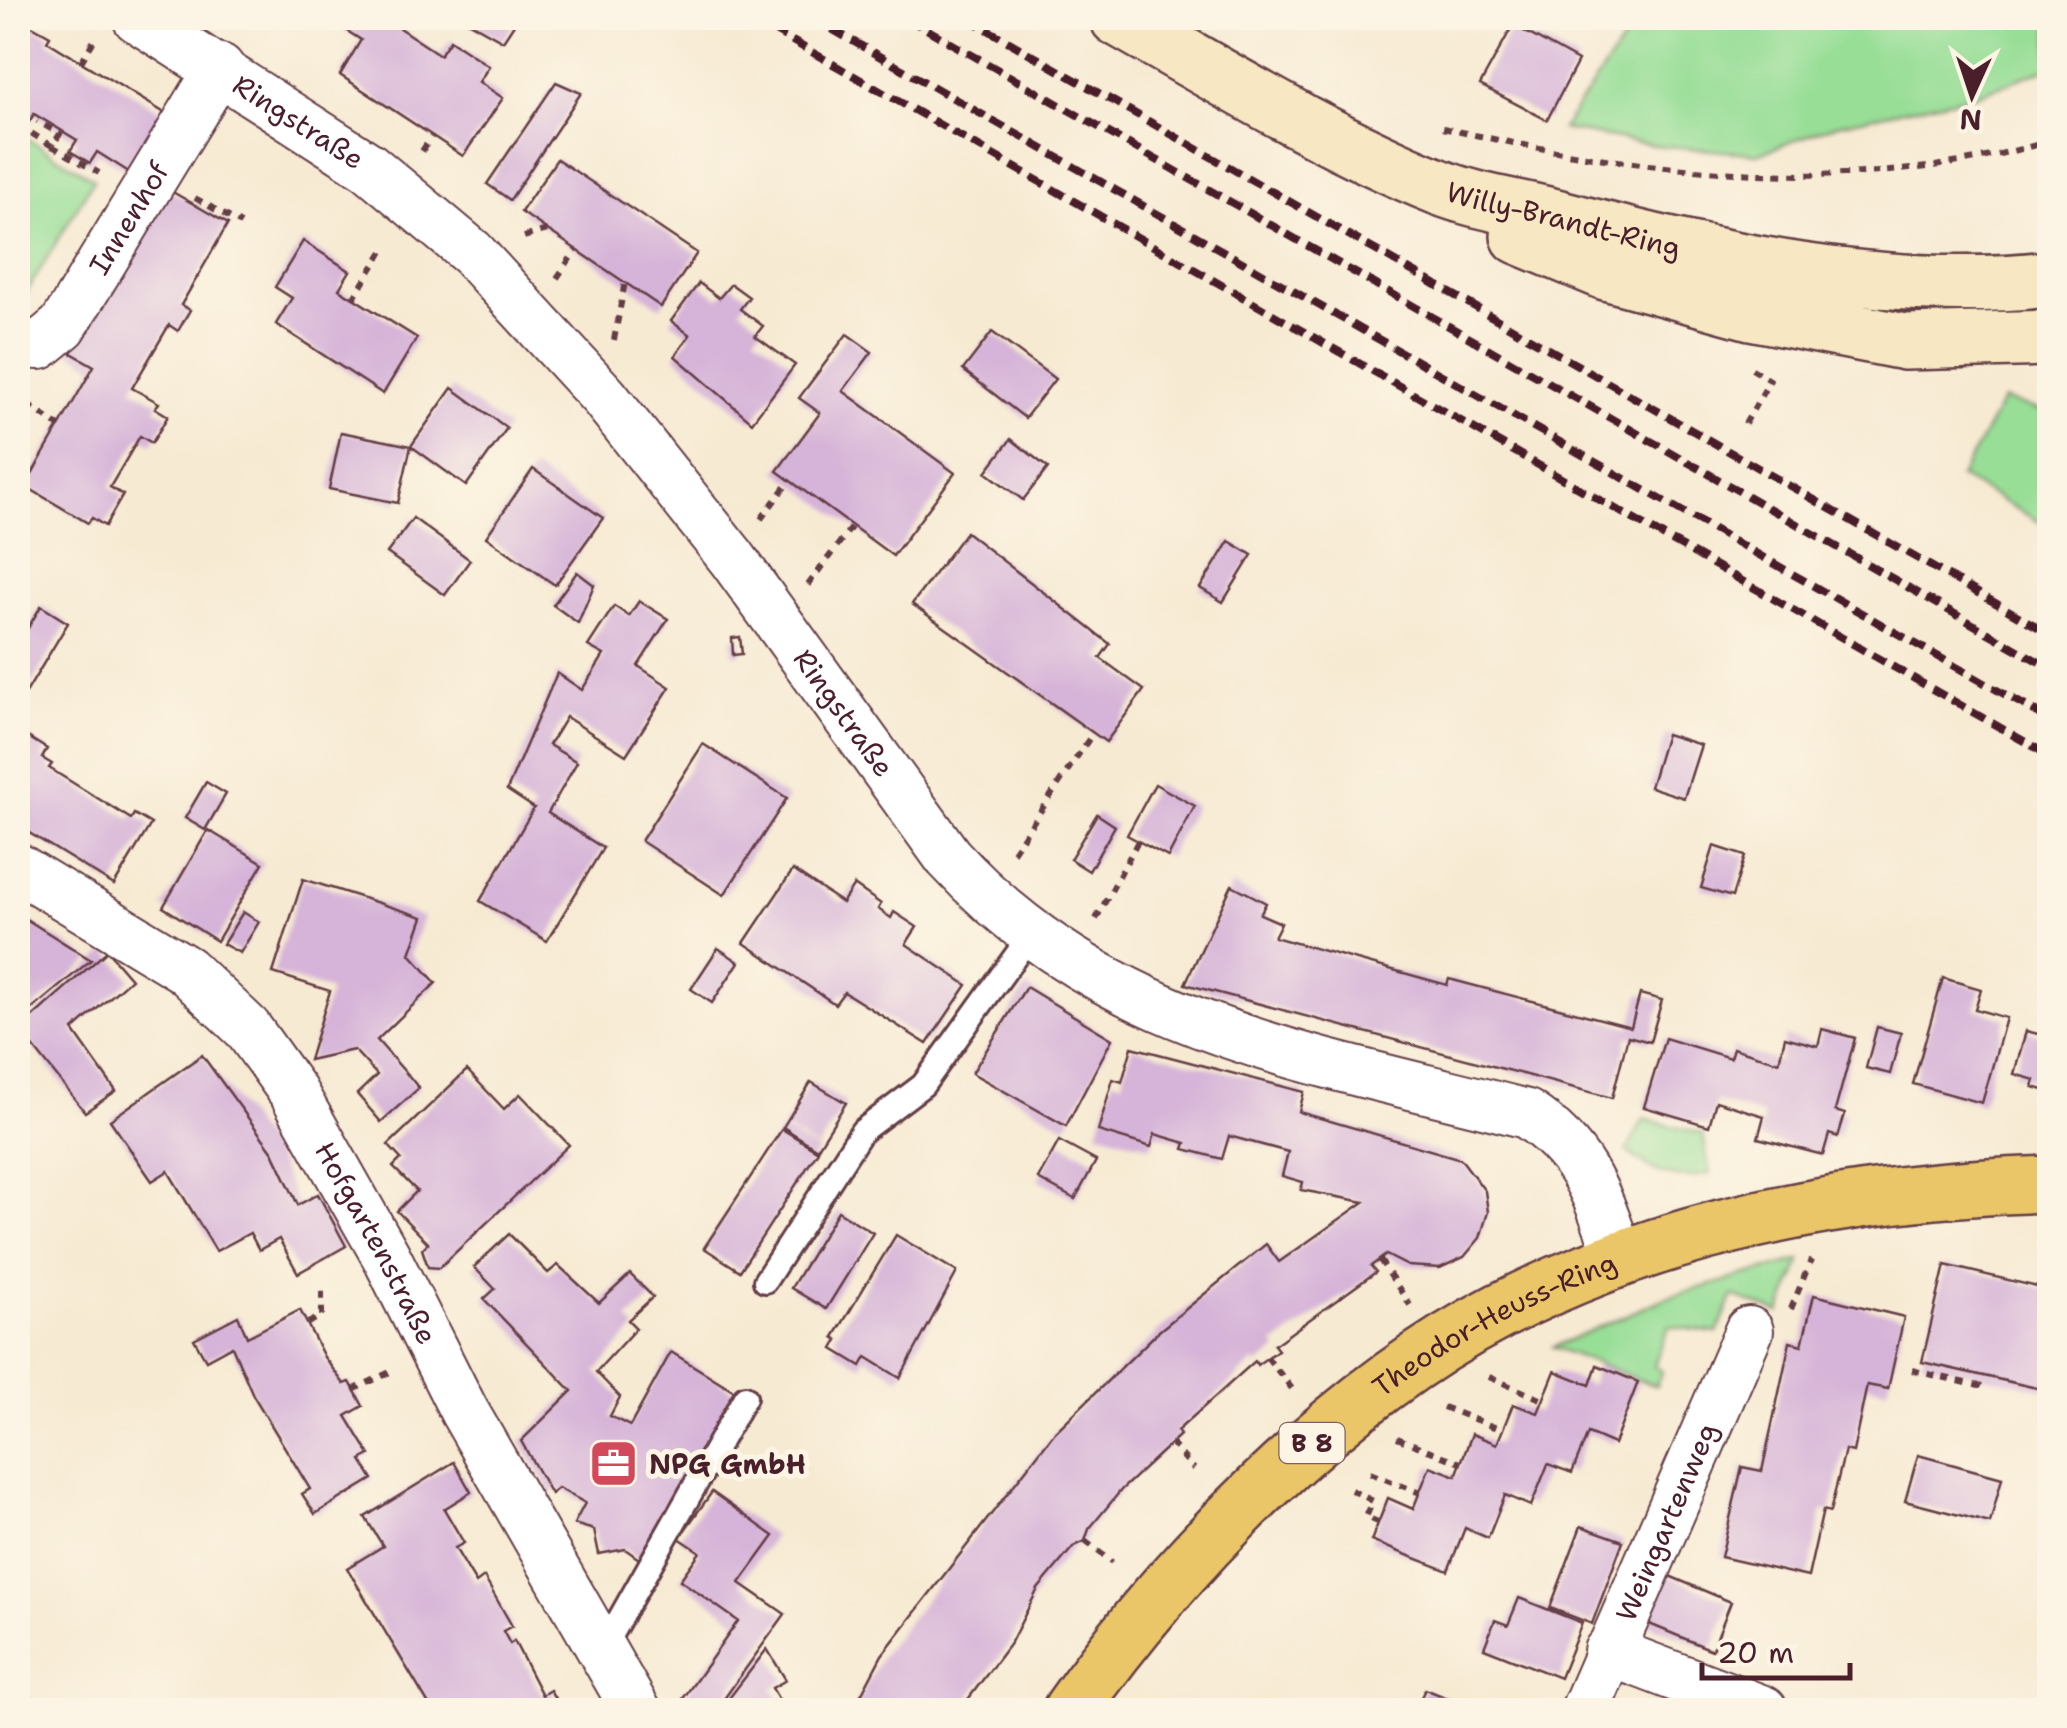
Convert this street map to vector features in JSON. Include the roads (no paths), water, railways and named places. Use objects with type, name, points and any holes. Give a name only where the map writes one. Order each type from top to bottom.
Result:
[{"type":"main road","name":"Willy-Brandt-Ring","points":[[1118,18],[1356,148],[1444,189],[1642,240],[1837,276],[1932,285],[2050,279]]},
{"type":"main road","points":[[1444,189],[1519,236],[1606,272],[1750,312],[2050,376]]},
{"type":"main road","points":[[1904,342],[2050,338]]},
{"type":"main road","name":"Theodor-Heuss-Ring","points":[[1071,1710],[1158,1601],[1237,1515],[1326,1431],[1499,1312],[1620,1259],[1718,1229],[1827,1203],[2050,1184]]},
{"type":"street","name":"Ringstraße","points":[[118,24],[220,68],[369,167],[472,252],[604,398],[781,622],[948,858],[1030,936],[1178,1018],[1230,1036],[1527,1114],[1557,1135],[1580,1162],[1620,1259]]},
{"type":"street","name":"Innenhof","points":[[18,344],[40,345],[62,326],[220,68]]},
{"type":"street","name":"Hofgartenstraße","points":[[18,868],[186,970],[247,1028],[300,1105],[386,1256],[464,1411],[636,1710]]},
{"type":"street","name":"Weingartenweg","points":[[1585,1710],[1749,1332]]},
{"type":"street","points":[[1608,1651],[1763,1710]]},
{"type":"lane","points":[[764,1281],[862,1130],[923,1085],[1030,936]]},
{"type":"lane","points":[[602,1650],[745,1397]]},
{"type":"railway","points":[[752,18],[2050,756]]},
{"type":"railway","points":[[812,18],[2050,720]]},
{"type":"railway","points":[[907,18],[2050,668]]},
{"type":"railway","points":[[967,18],[2050,634]]},
{"type":"place","name":"NPG GmbH","points":[[614,1464]]}]
